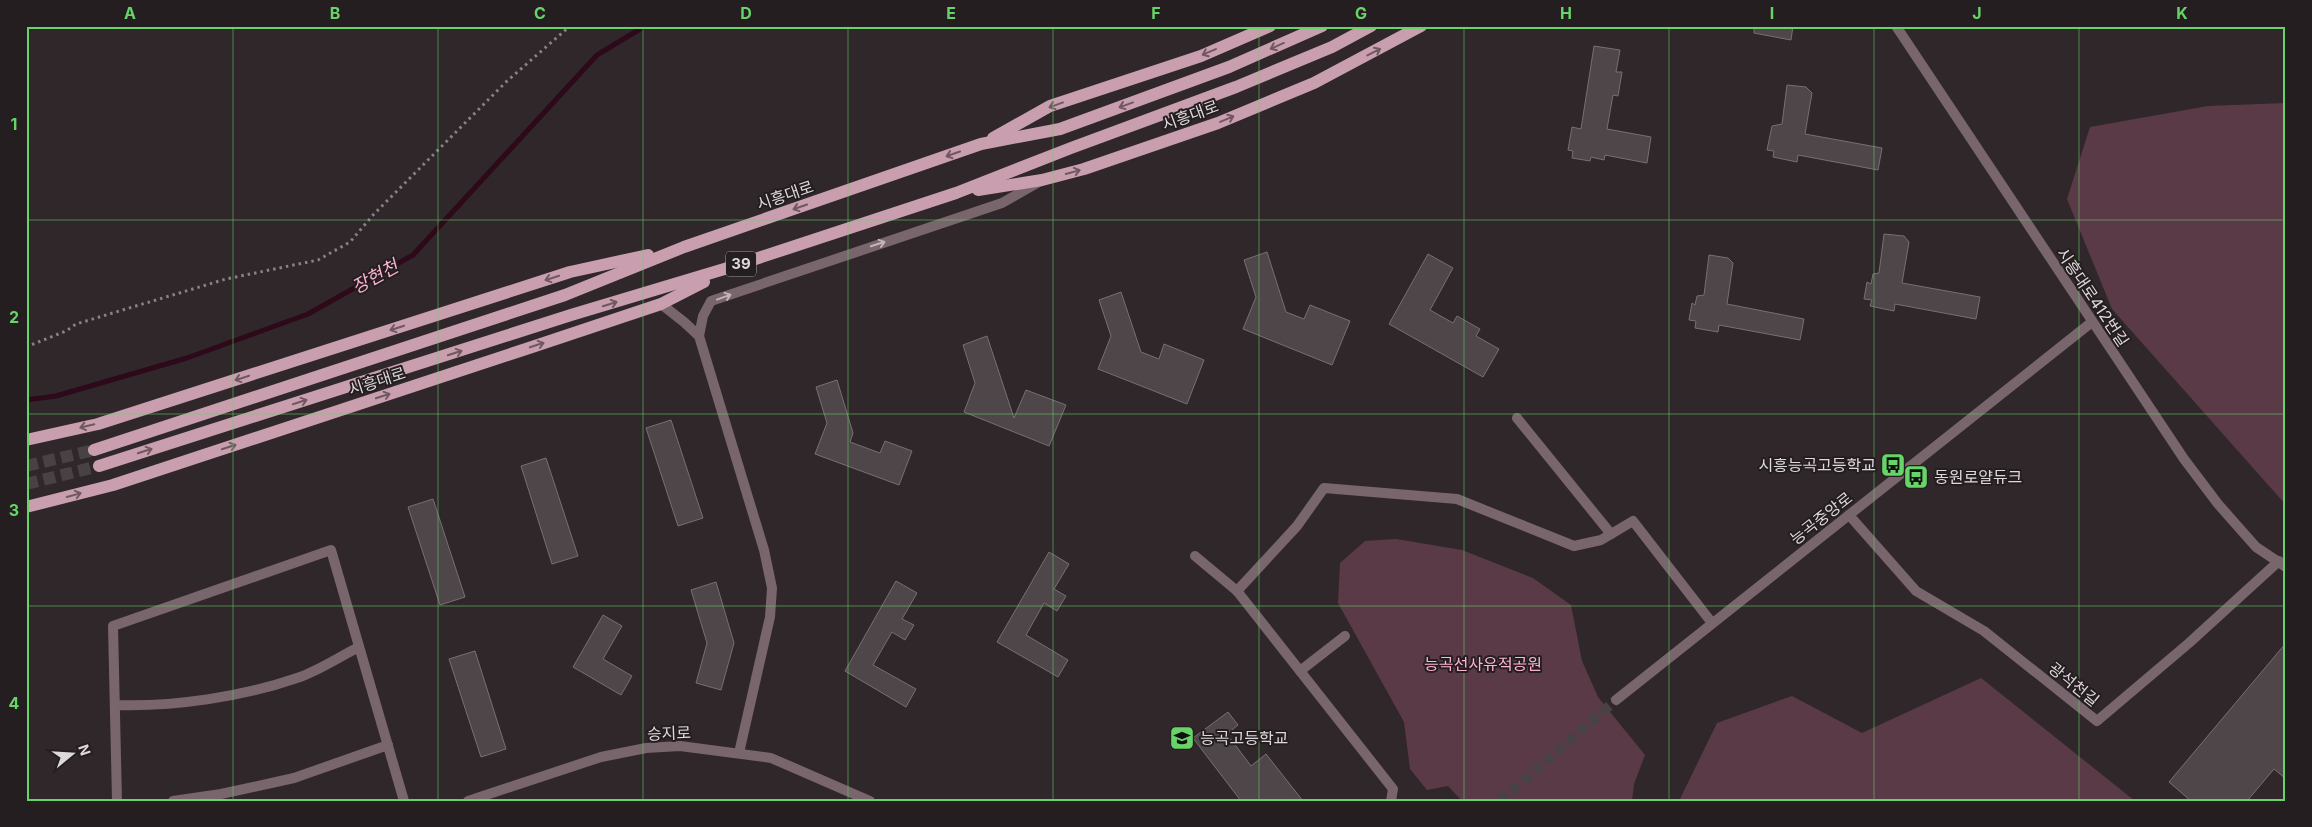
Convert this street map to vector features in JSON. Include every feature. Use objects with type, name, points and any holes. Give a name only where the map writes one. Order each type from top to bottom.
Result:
[{"type":"main road","name":"시흥대로","points":[[981,144],[1050,106],[1201,56],[1270,26]]},
{"type":"main road","name":"시흥대로","points":[[94,450],[564,295],[684,247],[981,144],[1060,129],[1229,67],[1322,26]]},
{"type":"main road","name":"시흥대로","points":[[99,466],[571,315],[731,268],[956,193],[1236,87],[1332,47],[1370,26]]},
{"type":"main road","name":"시흥대로","points":[[956,193],[1042,180],[1084,169],[1218,123],[1314,83],[1421,26]]},
{"type":"main road","name":"시흥대로","points":[[26,440],[98,424],[570,272],[684,247]]},
{"type":"main road","name":"시흥대로","points":[[26,507],[122,482],[661,304],[731,268]]},
{"type":"street","name":"시흥대로412번길","points":[[1896,26],[2184,459],[2218,504],[2256,547],[2282,564]]},
{"type":"street","points":[[739,753],[770,617],[772,588],[764,550],[699,336],[703,316],[711,301],[1002,203],[1042,180]]},
{"type":"street","points":[[661,304],[699,336]]},
{"type":"street","name":"능곡중앙로","points":[[1616,700],[2092,322]]},
{"type":"street","points":[[1517,418],[1611,534]]},
{"type":"street","points":[[1237,591],[1297,526],[1324,488],[1457,499],[1574,546],[1601,540],[1633,521],[1712,623]]},
{"type":"street","name":"광석천길","points":[[1849,515],[1916,591],[1984,631],[2097,721],[2282,564]]},
{"type":"street","points":[[118,801],[113,626],[331,550],[404,801]]},
{"type":"street","points":[[1195,556],[1237,591],[1393,788],[1391,801]]},
{"type":"street","points":[[1300,671],[1345,636]]},
{"type":"street","points":[[115,705],[148,706],[253,692],[299,678],[359,647]]},
{"type":"street","points":[[173,801],[221,794],[294,778],[388,745]]},
{"type":"street","name":"승지로","points":[[468,801],[567,767],[646,748],[680,746],[771,758],[870,801]]},
{"type":"path","points":[[26,347],[66,331],[76,324],[226,279],[318,260],[350,242],[374,214],[506,82],[570,26]]},
{"type":"green space","points":[[2286,103],[2286,505],[2112,309],[2067,199],[2090,127],[2208,106]]},
{"type":"green space","name":"능곡선사유적공원","points":[[1396,539],[1462,550],[1533,578],[1571,605],[1582,661],[1598,697],[1645,755],[1634,784],[1632,801],[1462,801],[1448,786],[1427,790],[1410,769],[1404,722],[1338,603],[1340,563],[1365,541]]},
{"type":"green space","points":[[1981,678],[2135,801],[1679,801],[1717,723],[1792,696],[1862,733]]},
{"type":"building","points":[[1754,26],[1793,26],[1791,40],[1754,33]]},
{"type":"building","points":[[1594,46],[1620,50],[1616,72],[1622,72],[1618,96],[1613,95],[1607,129],[1651,137],[1647,163],[1605,155],[1604,160],[1591,157],[1590,161],[1572,158],[1573,151],[1568,150],[1572,127],[1581,129]]},
{"type":"building","points":[[1787,85],[1806,87],[1812,93],[1805,134],[1882,148],[1878,170],[1798,155],[1797,162],[1773,157],[1774,151],[1767,150],[1772,126],[1782,124]]},
{"type":"building","points":[[1884,234],[1904,236],[1909,242],[1902,283],[1980,297],[1976,319],[1895,304],[1894,311],[1870,306],[1872,300],[1864,299],[1867,282],[1871,284],[1873,274],[1879,273]]},
{"type":"building","points":[[1267,252],[1286,312],[1304,319],[1310,305],[1350,321],[1332,365],[1243,329],[1256,297],[1244,260]]},
{"type":"building","points":[[1428,254],[1453,268],[1430,310],[1453,323],[1457,316],[1480,329],[1476,336],[1499,349],[1483,377],[1389,324]]},
{"type":"building","points":[[1709,255],[1728,258],[1733,263],[1727,304],[1804,319],[1800,340],[1719,325],[1718,332],[1695,328],[1696,321],[1689,320],[1692,303],[1695,305],[1697,296],[1704,295]]},
{"type":"building","points":[[1121,292],[1141,352],[1159,359],[1164,344],[1204,360],[1187,404],[1098,369],[1111,336],[1099,300]]},
{"type":"building","points":[[987,336],[1014,418],[1026,390],[1066,405],[1049,446],[964,412],[975,383],[963,345]]},
{"type":"building","points":[[837,380],[853,433],[850,442],[880,453],[885,441],[912,451],[899,485],[815,454],[827,423],[816,387]]},
{"type":"building","points":[[671,420],[703,518],[678,526],[646,428]]},
{"type":"building","points":[[546,458],[578,556],[552,564],[521,466]]},
{"type":"building","points":[[433,499],[465,597],[440,605],[408,507]]},
{"type":"building","points":[[1049,552],[1069,564],[1054,589],[1066,596],[1057,611],[1044,603],[1026,635],[1068,660],[1058,677],[997,642]]},
{"type":"building","points":[[896,581],[917,593],[902,619],[914,625],[905,640],[892,632],[873,665],[916,689],[906,707],[845,671]]},
{"type":"building","points":[[716,582],[734,643],[721,690],[696,683],[707,643],[691,590]]},
{"type":"building","points":[[603,615],[622,626],[603,659],[632,676],[621,695],[573,667]]},
{"type":"building","points":[[2286,643],[2286,779],[2274,769],[2247,801],[2191,801],[2169,782]]},
{"type":"building","points":[[475,651],[506,749],[481,757],[449,659]]},
{"type":"building","points":[[1228,712],[1238,725],[1227,734],[1251,766],[1266,754],[1303,801],[1241,801],[1193,738]]},
{"type":"waterway","name":"장현천","points":[[26,400],[56,396],[187,358],[308,314],[413,255],[597,55],[645,26]]},
{"type":"tunnel","points":[[26,466],[94,450]]},
{"type":"tunnel","points":[[26,484],[99,466]]},
{"type":"tunnel","points":[[1500,801],[1616,700]]},
{"type":"place","name":"시흥능곡고등학교","points":[[1893,465]]},
{"type":"place","name":"동원로얄듀크","points":[[1916,477]]},
{"type":"place","name":"능곡고등학교","points":[[1182,738]]}]
